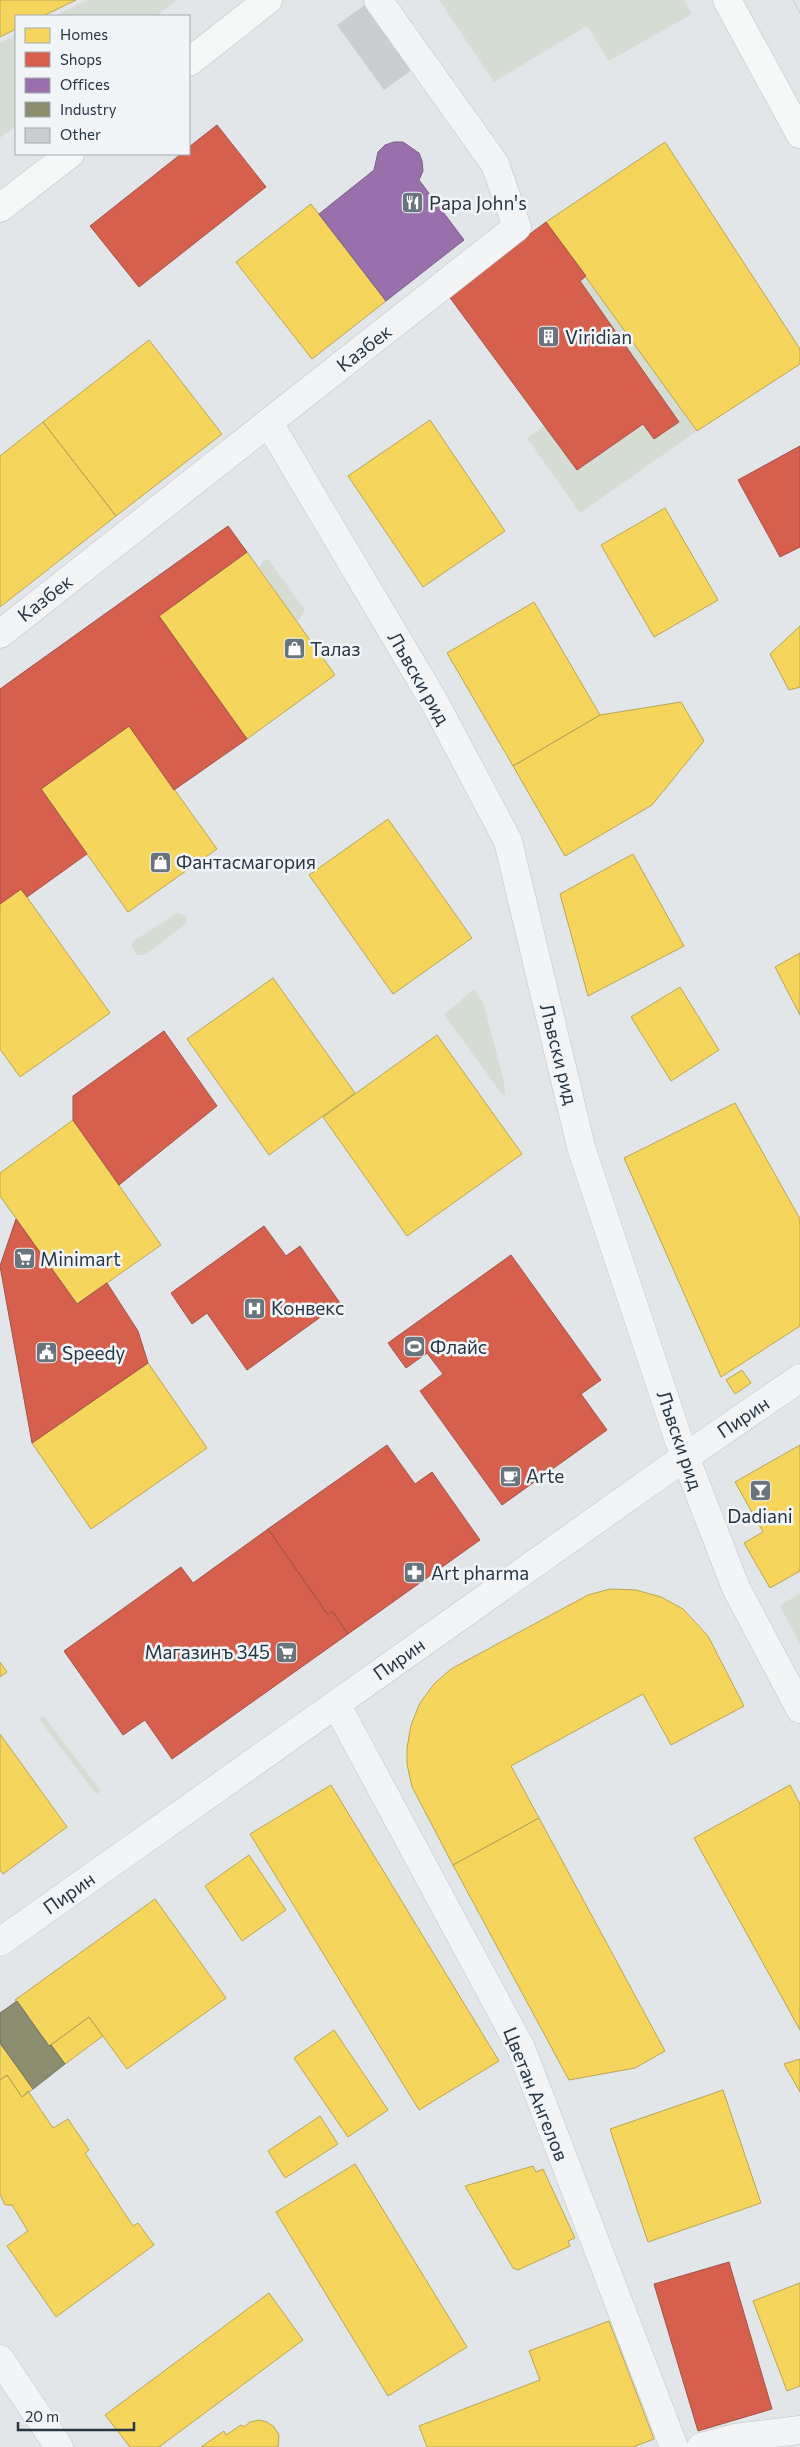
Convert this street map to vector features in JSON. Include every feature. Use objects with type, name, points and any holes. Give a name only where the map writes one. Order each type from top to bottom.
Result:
[{"type":"main road","points":[[190,61],[268,0]]},
{"type":"main road","points":[[727,0],[800,134]]},
{"type":"main road","points":[[0,208],[69,155]]},
{"type":"street","name":"Казбек","points":[[0,634],[517,228],[495,164],[378,0]]},
{"type":"street","name":"Лъвски рид","points":[[269,423],[436,705],[508,841],[581,1147],[685,1457],[736,1588],[800,1709]]},
{"type":"street","name":"Пирин","points":[[0,1942],[685,1457],[800,1378]]},
{"type":"street","name":"Цветан Ангелов","points":[[336,1704],[520,2048],[674,2447]]},
{"type":"street","points":[[0,2359],[59,2447]]},
{"type":"street","points":[[701,2447],[735,2438],[800,2430]]},
{"type":"shaded area","points":[[87,0],[177,0],[157,15],[56,15]]},
{"type":"shaded area","points":[[439,0],[684,0],[692,14],[609,61],[587,26],[494,82]]},
{"type":"shaded area","points":[[15,36],[15,127],[0,138],[0,43]]},
{"type":"shaded area","points":[[586,276],[697,431],[580,513],[527,438],[544,426],[577,470],[643,424],[654,439],[678,422],[580,281]]},
{"type":"shaded area","points":[[268,559],[305,610],[299,620],[296,620],[259,567],[263,561]]},
{"type":"shaded area","points":[[177,913],[187,916],[186,924],[145,955],[137,955],[132,948],[132,942]]},
{"type":"shaded area","points":[[474,989],[483,1002],[504,1081],[505,1098],[444,1015]]},
{"type":"shaded area","points":[[800,1593],[800,1644],[780,1606]]},
{"type":"shaded area","points":[[43,1715],[101,1791],[96,1794],[39,1719]]},
{"type":"building: Homes","points":[[0,0],[76,0],[45,15],[15,15],[15,30],[0,37]]},
{"type":"building: Homes","points":[[665,142],[800,349],[800,364],[697,431],[546,222]]},
{"type":"building: Homes","points":[[311,204],[386,301],[312,359],[236,262]]},
{"type":"building: Homes","points":[[149,340],[222,434],[116,516],[43,422]]},
{"type":"building: Homes","points":[[430,420],[505,531],[423,587],[348,476]]},
{"type":"building: Homes","points":[[43,422],[116,516],[0,607],[0,456]]},
{"type":"building: Homes","points":[[665,508],[718,600],[654,637],[601,545]]},
{"type":"building: Homes","points":[[247,552],[335,675],[247,739],[159,616]]},
{"type":"building: Homes","points":[[534,602],[600,715],[513,766],[447,653]]},
{"type":"building: Homes","points":[[800,626],[800,687],[789,690],[770,654]]},
{"type":"building: Homes","points":[[681,702],[704,741],[652,805],[565,856],[513,766],[600,715]]},
{"type":"building: Homes","points":[[129,726],[217,849],[128,912],[41,789]]},
{"type":"building: Homes","points":[[388,819],[472,938],[393,994],[309,875]]},
{"type":"building: Homes","points":[[633,854],[684,946],[588,996],[560,894]]},
{"type":"building: Homes","points":[[21,889],[110,1013],[20,1077],[0,1049],[0,904]]},
{"type":"building: Homes","points":[[800,953],[800,1015],[775,967]]},
{"type":"building: Homes","points":[[273,978],[355,1093],[269,1155],[187,1039]]},
{"type":"building: Homes","points":[[680,987],[719,1050],[671,1081],[631,1017]]},
{"type":"building: Homes","points":[[437,1035],[522,1154],[407,1236],[323,1117]]},
{"type":"building: Homes","points":[[735,1103],[800,1219],[800,1326],[721,1377],[624,1158]]},
{"type":"building: Homes","points":[[73,1120],[161,1245],[77,1304],[0,1196],[0,1173]]},
{"type":"building: Homes","points":[[148,1363],[207,1448],[91,1529],[32,1443]]},
{"type":"building: Homes","points":[[742,1370],[751,1383],[735,1394],[726,1380]]},
{"type":"building: Homes","points":[[800,1445],[800,1571],[770,1588],[744,1543],[763,1532],[735,1482]]},
{"type":"building: Homes","points":[[610,1589],[636,1590],[661,1597],[683,1609],[708,1636],[744,1706],[671,1745],[643,1694],[511,1766],[539,1818],[453,1865],[412,1787],[407,1764],[407,1748],[411,1725],[420,1703],[434,1684],[451,1669],[588,1595]]},
{"type":"building: Homes","points":[[0,1662],[7,1672],[0,1677]]},
{"type":"building: Homes","points":[[0,1734],[67,1827],[3,1874],[0,1870]]},
{"type":"building: Homes","points":[[331,1785],[499,2061],[419,2110],[250,1834]]},
{"type":"building: Homes","points":[[790,1785],[800,1804],[800,2030],[694,1838]]},
{"type":"building: Homes","points":[[539,1818],[665,2051],[635,2068],[569,2080],[453,1865]]},
{"type":"building: Homes","points":[[249,1855],[286,1910],[242,1941],[205,1886]]},
{"type":"building: Homes","points":[[155,1899],[226,1998],[127,2069],[89,2017],[49,2046],[15,2000]]},
{"type":"building: Homes","points":[[89,2017],[103,2036],[65,2064],[51,2045]]},
{"type":"building: Homes","points":[[334,2030],[388,2110],[348,2137],[294,2058]]},
{"type":"building: Homes","points":[[0,2043],[33,2089],[22,2097],[7,2075],[0,2080]]},
{"type":"building: Homes","points":[[800,2059],[800,2092],[784,2064]]},
{"type":"building: Homes","points":[[7,2075],[22,2097],[28,2091],[53,2128],[68,2119],[89,2150],[85,2153],[133,2226],[138,2223],[154,2245],[56,2317],[7,2246],[28,2231],[12,2205],[5,2205],[0,2194],[0,2080]]},
{"type":"building: Homes","points":[[723,2090],[761,2203],[648,2242],[610,2129]]},
{"type":"building: Homes","points":[[320,2116],[338,2144],[285,2178],[268,2151]]},
{"type":"building: Homes","points":[[355,2164],[467,2347],[388,2396],[276,2212]]},
{"type":"building: Homes","points":[[533,2166],[536,2172],[543,2169],[575,2238],[568,2241],[570,2246],[518,2270],[513,2268],[465,2186]]},
{"type":"building: Homes","points":[[800,2283],[800,2386],[787,2391],[753,2301]]},
{"type":"building: Homes","points":[[269,2293],[303,2340],[159,2447],[130,2447],[105,2415]]},
{"type":"building: Homes","points":[[609,2321],[654,2439],[633,2447],[427,2447],[419,2426],[540,2380],[529,2351]]},
{"type":"building: Homes","points":[[259,2420],[267,2422],[274,2427],[279,2435],[278,2447],[201,2447],[224,2431],[226,2435],[241,2425],[244,2427],[250,2422]]},
{"type":"building: Shops","points":[[217,125],[266,187],[139,287],[90,226],[180,155],[190,155],[190,146]]},
{"type":"building: Shops","name":"Viridian","points":[[546,222],[586,276],[580,281],[679,422],[654,439],[643,424],[577,470],[448,295]]},
{"type":"building: Shops","points":[[800,446],[800,547],[780,557],[738,480]]},
{"type":"building: Shops","points":[[228,526],[247,552],[159,616],[247,739],[174,790],[129,726],[41,789],[87,854],[27,897],[21,889],[0,904],[0,689]]},
{"type":"building: Shops","points":[[164,1031],[217,1106],[119,1185],[73,1120],[73,1096]]},
{"type":"building: Shops","points":[[16,1219],[77,1304],[107,1283],[138,1331],[148,1363],[32,1443],[0,1266]]},
{"type":"building: Shops","points":[[264,1226],[286,1256],[300,1246],[340,1303],[247,1370],[207,1313],[192,1324],[171,1293]]},
{"type":"building: Shops","points":[[511,1255],[601,1380],[581,1394],[607,1430],[502,1505],[420,1391],[443,1374],[427,1353],[406,1368],[388,1343]]},
{"type":"building: Shops","points":[[387,1445],[415,1484],[432,1472],[480,1540],[348,1634],[332,1611],[328,1615],[268,1529]]},
{"type":"building: Shops","points":[[268,1529],[328,1615],[332,1611],[348,1634],[172,1759],[145,1720],[123,1735],[64,1651],[181,1567],[193,1583]]},
{"type":"building: Shops","points":[[729,2262],[772,2409],[698,2431],[654,2284]]},
{"type":"building: Offices","points":[[403,142],[419,153],[423,171],[419,180],[464,240],[386,301],[319,214],[374,170],[378,152],[385,145]]},
{"type":"building: Industry","points":[[17,2001],[49,2046],[51,2045],[65,2064],[33,2089],[0,2043],[0,2013]]},
{"type":"building: Other","points":[[366,4],[413,69],[384,90],[337,25]]},
{"type":"tram line","points":[[793,0],[800,13]]},
{"type":"place","name":"Papa John's","points":[[413,203]]},
{"type":"place","name":"Viridian","points":[[549,337]]},
{"type":"place","name":"Талаз","points":[[294,649]]},
{"type":"place","name":"Фантасмагория","points":[[160,862]]},
{"type":"place","name":"Minimart","points":[[24,1259]]},
{"type":"place","name":"Конвекс","points":[[255,1308]]},
{"type":"place","name":"Флайс","points":[[414,1347]]},
{"type":"place","name":"Speedy","points":[[46,1353]]},
{"type":"place","name":"Arte","points":[[510,1476]]},
{"type":"place","name":"Dadiani","points":[[760,1490]]},
{"type":"place","name":"Art pharma","points":[[415,1573]]},
{"type":"place","name":"Магазинъ 345","points":[[286,1652]]}]
